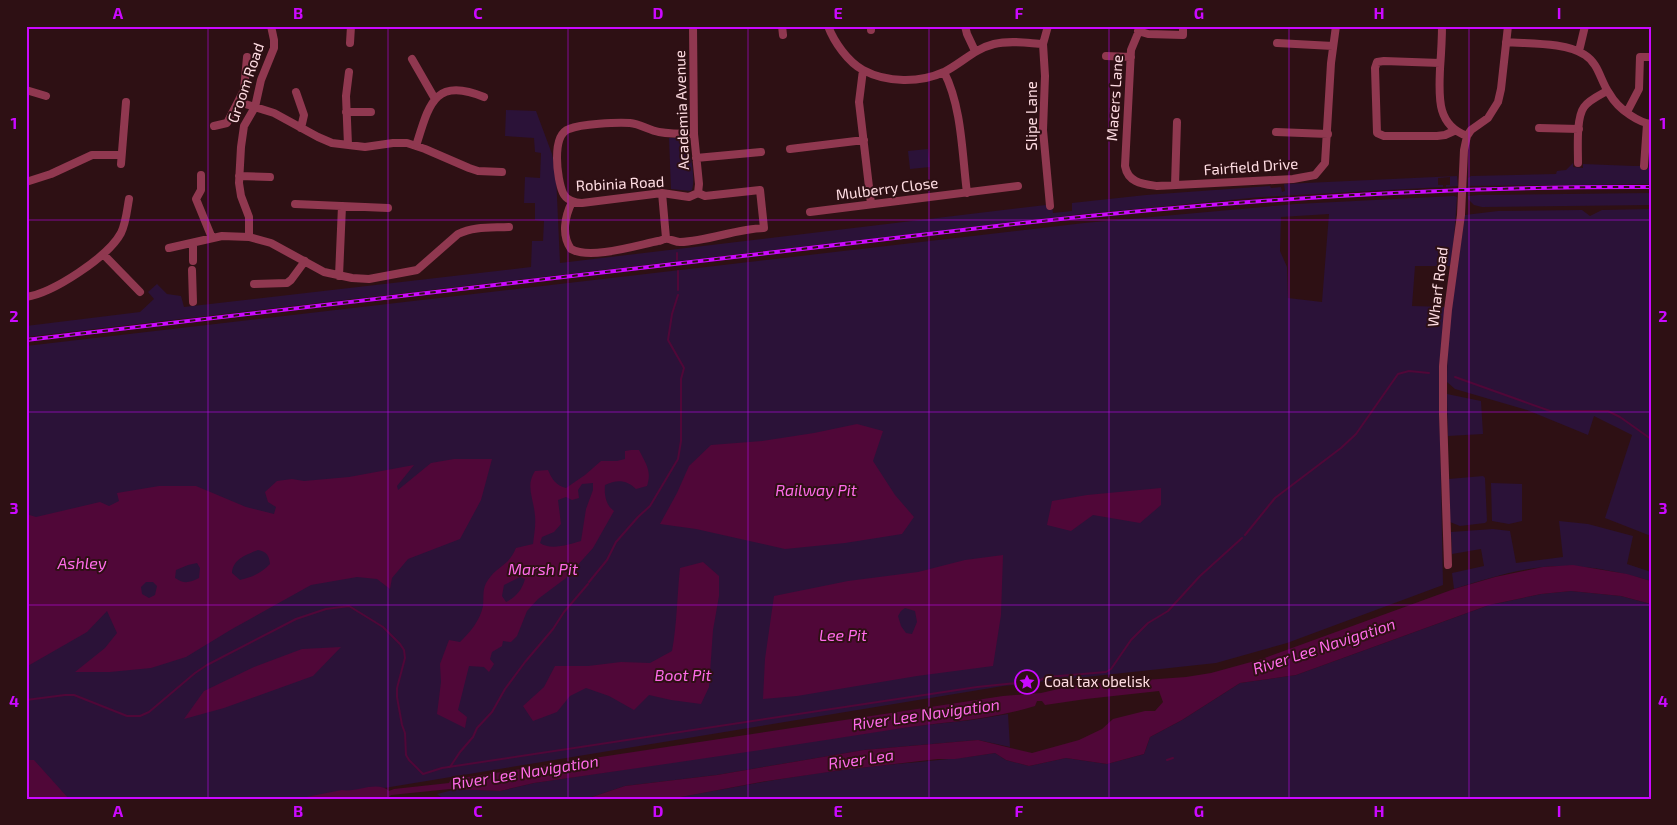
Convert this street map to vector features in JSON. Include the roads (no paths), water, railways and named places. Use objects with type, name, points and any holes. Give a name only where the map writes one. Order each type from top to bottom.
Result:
[{"type":"street","name":"Groom Road","points":[[249,237],[249,218],[241,196],[239,176],[244,126],[255,107],[261,80],[274,48],[270,26]]},
{"type":"street","points":[[350,43],[351,26]]},
{"type":"street","name":"Academia Avenue","points":[[693,26],[694,134],[699,184],[698,193]]},
{"type":"street","points":[[782,26],[783,35]]},
{"type":"street","points":[[965,26],[966,34],[975,51]]},
{"type":"street","name":"Slipe Lane","points":[[1048,26],[1043,44],[1045,76],[1043,130],[1050,206]]},
{"type":"street","points":[[1140,29],[1148,34],[1183,35],[1183,26]]},
{"type":"street","name":"Fairfield Drive","points":[[1126,173],[1139,183],[1158,186],[1315,175],[1325,163],[1336,26]]},
{"type":"street","points":[[1442,26],[1440,108],[1454,130],[1467,136],[1491,114],[1498,102],[1508,26]]},
{"type":"street","points":[[1579,52],[1585,26]]},
{"type":"street","points":[[831,27],[844,53],[863,70],[880,77],[908,80],[925,78],[944,72],[975,51],[1001,43],[1043,44]]},
{"type":"street","name":"Macers Lane","points":[[1126,173],[1131,57],[1133,43],[1140,29]]},
{"type":"street","points":[[1506,42],[1561,47],[1579,52],[1592,61],[1616,103],[1627,112],[1649,124],[1644,166]]},
{"type":"street","points":[[1277,43],[1333,46]]},
{"type":"street","points":[[1106,56],[1131,57]]},
{"type":"street","points":[[214,126],[227,123],[239,102],[245,86],[247,57]]},
{"type":"street","points":[[1627,112],[1639,89],[1640,57],[1651,57]]},
{"type":"street","points":[[412,59],[435,99]]},
{"type":"street","points":[[1440,63],[1377,62],[1375,68],[1377,133],[1384,136],[1437,136],[1445,135],[1454,130]]},
{"type":"street","points":[[863,70],[859,102],[872,204]]},
{"type":"street","points":[[348,72],[346,96],[348,145]]},
{"type":"street","points":[[944,72],[950,82],[956,104],[967,193]]},
{"type":"street","points":[[416,146],[426,116],[435,99],[445,92],[456,89],[469,91],[484,97]]},
{"type":"street","points":[[26,90],[46,96]]},
{"type":"street","points":[[1578,162],[1580,116],[1584,107],[1590,101],[1608,91]]},
{"type":"street","points":[[296,92],[304,115],[301,128]]},
{"type":"street","points":[[121,164],[126,102]]},
{"type":"street","points":[[239,102],[274,113],[327,141],[365,146],[399,142],[416,146],[478,171],[502,172]]},
{"type":"street","points":[[346,112],[371,112]]},
{"type":"street","points":[[1175,185],[1177,122]]},
{"type":"street","name":"Robinia Road","points":[[666,238],[678,242],[719,237],[736,231],[764,228],[760,190],[704,196],[698,193],[689,197],[662,193],[582,203],[572,202],[563,193],[559,175],[557,148],[560,137],[567,129],[598,125],[628,123],[660,132],[694,134]]},
{"type":"street","points":[[1539,128],[1579,130]]},
{"type":"street","name":"Fairfield Drive","points":[[1276,132],[1328,134]]},
{"type":"street","name":"Wharf Road","points":[[1448,565],[1443,366],[1448,310],[1461,215],[1464,150],[1467,136]]},
{"type":"street","points":[[790,149],[864,140]]},
{"type":"street","points":[[696,158],[761,152]]},
{"type":"street","points":[[26,182],[51,174],[92,155],[121,155]]},
{"type":"street","points":[[201,175],[200,190],[196,199],[212,238]]},
{"type":"street","points":[[239,176],[270,177]]},
{"type":"street","name":"Mulberry Close","points":[[810,212],[1018,186]]},
{"type":"street","points":[[572,202],[566,215],[565,226],[568,246],[573,251],[605,252],[660,241],[666,238],[662,193]]},
{"type":"street","points":[[26,297],[40,294],[78,273],[115,242],[122,231],[129,199]]},
{"type":"street","points":[[295,204],[388,208]]},
{"type":"street","points":[[340,276],[342,206]]},
{"type":"street","points":[[169,248],[212,238],[249,237],[271,243],[324,272],[369,279],[411,272],[426,264],[458,234],[466,230],[509,227]]},
{"type":"street","points":[[192,261],[193,243]]},
{"type":"street","points":[[102,254],[140,292]]},
{"type":"street","points":[[254,284],[287,283],[305,261]]},
{"type":"street","points":[[192,270],[193,302]]},
{"type":"water","name":"Railway Pit","points":[[857,424],[883,431],[873,461],[895,495],[914,517],[902,534],[845,543],[785,549],[696,529],[660,524],[689,466],[711,445],[762,441]]},
{"type":"water","name":"Marsh Pit","points":[[639,450],[649,472],[647,486],[636,489],[625,482],[618,481],[605,485],[606,500],[614,511],[593,548],[566,578],[538,599],[527,611],[517,636],[511,642],[503,641],[502,646],[492,652],[490,659],[494,664],[489,672],[484,667],[469,666],[458,710],[467,717],[465,728],[437,714],[441,682],[440,664],[449,640],[460,642],[480,617],[485,586],[495,571],[510,559],[516,548],[533,544],[535,519],[530,487],[535,471],[548,470],[554,481],[566,488],[601,461],[625,459],[625,451]],"holes":[[[593,483],[593,490],[586,509],[581,541],[555,547],[540,543],[542,537],[554,532],[561,524],[558,500],[566,497],[572,500],[579,498],[578,490],[582,484]],[[520,577],[525,579],[522,587],[513,598],[506,602],[502,596],[504,585]]]},
{"type":"water","name":"Ashley","points":[[454,459],[492,459],[481,500],[460,539],[408,559],[392,578],[390,589],[377,579],[357,577],[311,585],[186,657],[151,668],[110,672],[75,672],[105,648],[117,633],[107,611],[87,632],[26,667],[26,514],[36,517],[100,502],[109,506],[119,501],[117,493],[159,486],[196,486],[246,507],[274,514],[276,507],[268,502],[265,492],[277,481],[349,477],[414,465],[397,486],[398,490],[431,463]],"holes":[[[258,550],[267,554],[270,564],[249,578],[240,580],[232,573],[235,564],[241,558]],[[197,563],[200,568],[199,578],[187,582],[175,578],[176,570]],[[146,582],[153,582],[157,586],[155,595],[149,598],[142,594],[141,587]]]},
{"type":"water","points":[[1161,488],[1161,505],[1140,523],[1093,515],[1071,531],[1047,525],[1052,501],[1087,495]]},
{"type":"water","name":"Lee Pit","points":[[1003,555],[1001,615],[993,666],[917,676],[797,696],[763,699],[765,659],[774,596],[848,581],[918,572],[965,560]],"holes":[[[905,608],[915,611],[917,622],[912,634],[906,633],[901,626],[898,616]]]},
{"type":"water","name":"Boot Pit","points":[[703,562],[719,576],[719,596],[713,630],[709,687],[701,704],[649,695],[634,710],[609,696],[586,688],[570,696],[557,712],[533,721],[523,706],[544,687],[555,666],[588,666],[621,662],[650,663],[672,651],[680,568]]},
{"type":"water","points":[[1573,565],[1627,574],[1651,581],[1651,604],[1621,596],[1571,591],[1541,594],[1489,605],[1296,675],[1240,683],[1182,720],[1150,737],[1144,754],[1107,764],[1066,758],[1029,766],[1006,760],[995,753],[955,759],[938,759],[842,770],[761,782],[670,799],[586,799],[625,786],[717,775],[864,750],[978,740],[1032,753],[1079,740],[1102,729],[1113,719],[1145,711],[1155,711],[1163,702],[1159,691],[1045,705],[1042,701],[1037,701],[1035,706],[999,715],[534,783],[500,791],[450,789],[391,795],[387,799],[296,799],[342,790],[379,787],[389,791],[449,783],[451,779],[1003,696],[1041,693],[1076,685],[1186,677],[1211,673],[1262,659],[1454,589],[1495,577],[1543,567]]},
{"type":"water","points":[[341,647],[313,676],[224,708],[184,719],[204,691],[254,667],[302,649]]},
{"type":"water","points":[[26,760],[34,760],[69,799],[26,799]]},
{"type":"waterway","points":[[677,253],[677,260]]},
{"type":"waterway","points":[[678,271],[678,290]]},
{"type":"waterway","points":[[589,582],[607,560],[616,542],[650,506],[678,459],[681,441],[681,379],[684,368],[668,340],[672,314],[678,295]]},
{"type":"waterway","points":[[1245,535],[1275,498],[1341,448],[1356,434],[1398,374],[1409,371],[1429,373]]},
{"type":"waterway","points":[[1455,377],[1550,411],[1608,411],[1620,417],[1651,439]]},
{"type":"waterway","points":[[1038,681],[1047,677],[1106,672],[1111,669],[1131,640],[1148,623],[1168,611],[1200,576],[1242,538]]},
{"type":"waterway","name":"River Lee Navigation","points":[[450,767],[473,737],[477,728],[492,712],[505,689],[525,662],[588,584]]},
{"type":"waterway","name":"River Lee Navigation","points":[[26,700],[74,695],[127,716],[140,716],[149,712],[207,665],[296,619],[326,609],[349,606],[383,627],[404,650],[405,658],[397,688],[397,697],[405,733],[406,755],[423,774],[442,768],[977,687],[1016,683],[1029,686]]},
{"type":"waterway","points":[[1031,686],[1036,682]]},
{"type":"waterway","points":[[1167,760],[1173,758]]},
{"type":"railway","points":[[26,340],[1101,215],[1258,201],[1415,192],[1572,187],[1651,187]]},
{"type":"place","name":"Coal tax obelisk","points":[[1027,682]]},
{"type":"water label","name":"River Lea","points":[[861,759]]}]
